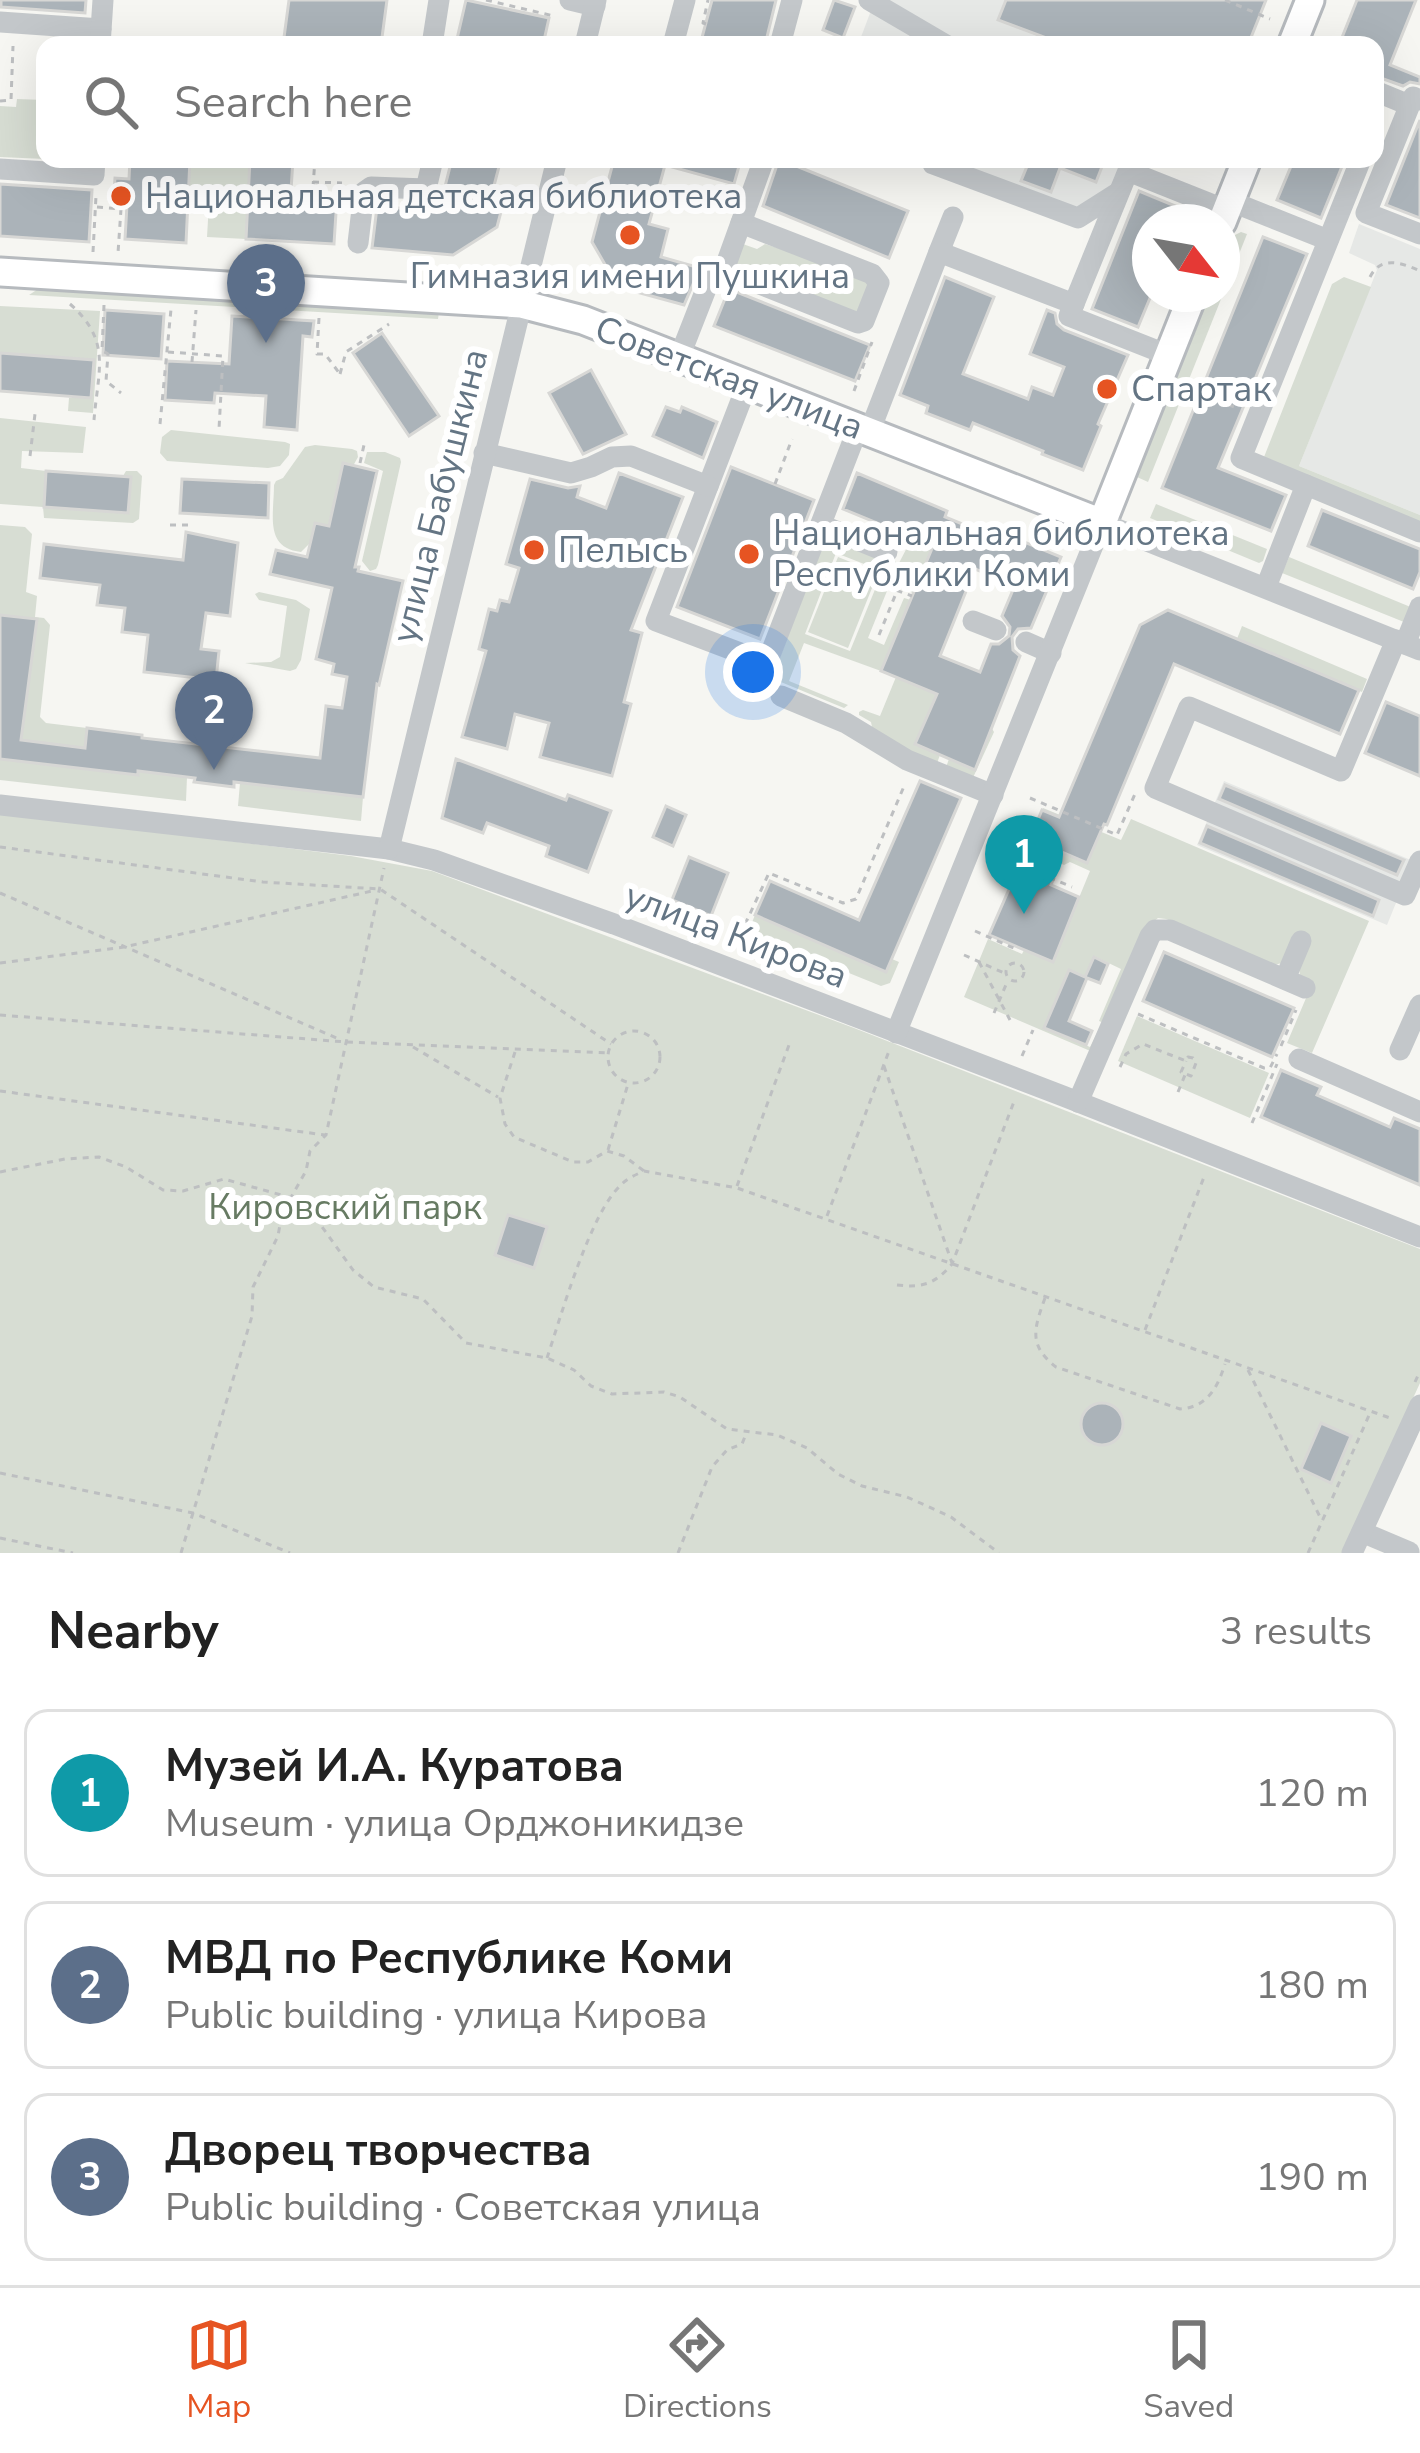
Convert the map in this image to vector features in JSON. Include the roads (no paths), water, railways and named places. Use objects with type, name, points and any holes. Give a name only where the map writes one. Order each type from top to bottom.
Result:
[{"type":"main road","points":[[1296,36],[1310,0]]},
{"type":"main road","points":[[1229,204],[1243,168]]},
{"type":"main road","name":"Советская улица","points":[[0,272],[521,304],[583,320],[1102,523]]},
{"type":"main road","points":[[1102,523],[1186,312]]},
{"type":"street","points":[[101,36],[103,0]]},
{"type":"street","points":[[433,36],[439,0]]},
{"type":"street","points":[[675,36],[685,0]]},
{"type":"street","points":[[782,36],[792,0]]},
{"type":"street","points":[[869,0],[931,36]]},
{"type":"street","points":[[565,9],[596,3],[587,36]]},
{"type":"street","points":[[7,26],[92,36]]},
{"type":"street","points":[[1384,94],[1415,103],[1366,213],[1420,234]]},
{"type":"street","points":[[0,169],[94,175],[94,168]]},
{"type":"street","points":[[358,243],[364,192],[371,187],[426,189],[431,168]]},
{"type":"street","name":"улица Бабушкина","points":[[388,849],[555,168]]},
{"type":"street","points":[[679,358],[708,284],[724,270],[761,168]]},
{"type":"street","points":[[944,168],[1078,218],[1120,192]]},
{"type":"street","points":[[1357,168],[1241,458],[1420,532]]},
{"type":"street","points":[[1168,355],[1070,316],[1128,171],[1209,204]]},
{"type":"street","points":[[1240,215],[1328,240]]},
{"type":"street","points":[[747,385],[656,621],[767,663],[953,217]]},
{"type":"street","points":[[724,270],[858,323],[864,321],[879,283],[872,274],[741,224]]},
{"type":"street","points":[[939,252],[1074,304]]},
{"type":"street","points":[[484,453],[571,473],[612,457],[631,456],[708,486]]},
{"type":"street","points":[[1266,587],[1306,485]]},
{"type":"street","points":[[894,1038],[1102,523]]},
{"type":"street","name":"Советская улица","points":[[1102,523],[1407,645]]},
{"type":"street","points":[[821,525],[887,552]]},
{"type":"street","points":[[1420,607],[1407,645],[1341,771],[1189,707],[1155,788],[1406,895],[1420,860]]},
{"type":"street","points":[[973,621],[996,630]]},
{"type":"street","points":[[1026,643],[1051,653]]},
{"type":"street","points":[[781,696],[846,723],[907,760],[993,795]]},
{"type":"street","name":"улица Кирова","points":[[0,805],[388,849],[434,860],[614,924],[894,1038],[1078,1102],[1420,1237]]},
{"type":"street","points":[[1078,1102],[1155,930],[1170,930],[1297,990],[1301,941]]},
{"type":"street","points":[[1400,1050],[1420,1005]]},
{"type":"street","points":[[1299,1059],[1420,1112]]},
{"type":"street","points":[[1352,1553],[1420,1405]]},
{"type":"street","points":[[1362,1532],[1409,1552]]},
{"type":"place","name":"Национальная детская библиотека","points":[[121,196]]},
{"type":"place","name":"Гимназия имени Пушкина","points":[[630,235]]},
{"type":"place","name":"Дворец творчества","points":[[266,343]]},
{"type":"place","name":"Спартак","points":[[1107,389]]},
{"type":"place","name":"Пелысь","points":[[534,550]]},
{"type":"place","name":"Национальная библиотека Республики Коми","points":[[749,554]]},
{"type":"place","name":"МВД по Республике Коми","points":[[214,770]]},
{"type":"place","name":"Музей И.А. Куратова","points":[[1024,914]]},
{"type":"park label","name":"Кировский парк","points":[[345,1207]]}]
